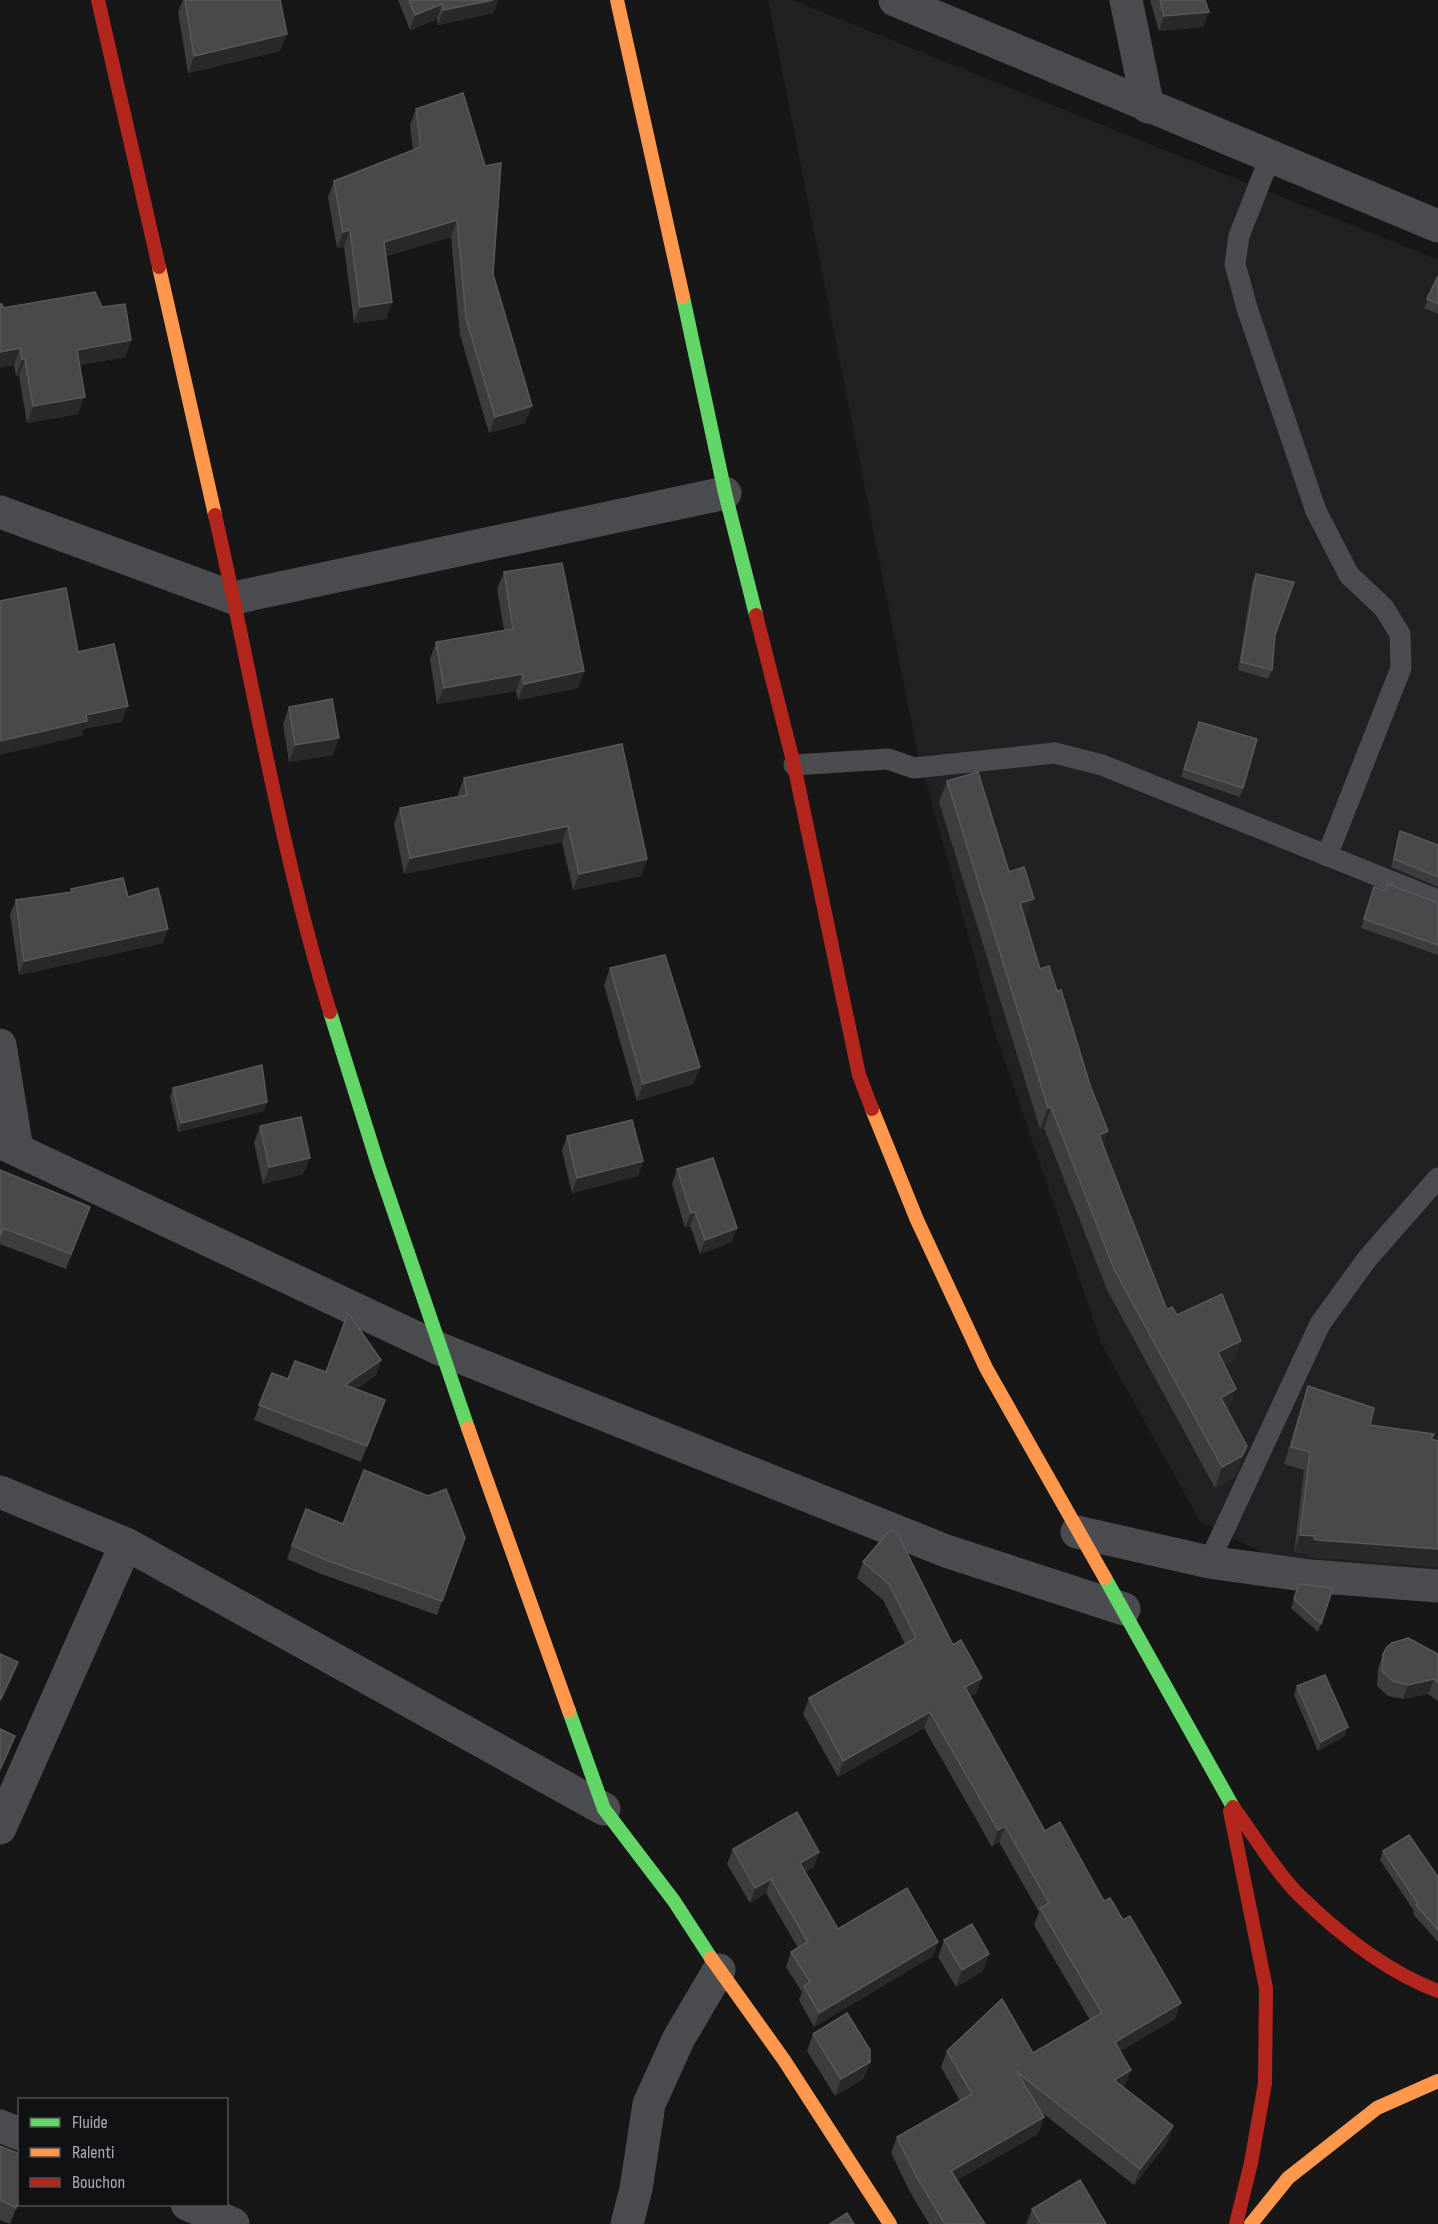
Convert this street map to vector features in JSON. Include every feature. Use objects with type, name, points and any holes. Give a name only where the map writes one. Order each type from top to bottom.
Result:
[{"type":"street","points":[[98,0],[234,598],[273,798],[304,927],[379,1168],[440,1349],[604,1809],[675,1900],[719,1970],[784,2060],[890,2224]]},
{"type":"street","points":[[617,0],[649,136],[725,493],[794,765],[859,1075],[954,1305],[986,1368],[1077,1532],[1124,1609],[1228,1800],[1298,1894],[1347,1936],[1409,1980],[1438,1991]]},
{"type":"street","points":[[896,0],[1438,226]]},
{"type":"street","points":[[1126,0],[1149,107]]},
{"type":"street","points":[[0,512],[234,598],[725,493]]},
{"type":"street","points":[[0,1045],[9,1145],[440,1349],[946,1551],[1124,1609]]},
{"type":"street","points":[[0,1492],[126,1544],[604,1809]]},
{"type":"street","points":[[1077,1532],[1209,1562],[1310,1576],[1438,1586]]},
{"type":"street","points":[[0,1828],[126,1544]]},
{"type":"street","points":[[1228,1800],[1266,1988],[1265,2083],[1251,2163],[1236,2224]]},
{"type":"street","points":[[627,2224],[636,2189],[649,2104],[679,2038],[719,1970]]},
{"type":"street","points":[[1251,2224],[1288,2178],[1377,2108],[1438,2081]]},
{"type":"street","points":[[0,2126],[18,2133]]},
{"type":"street","points":[[189,2206],[233,2224]]},
{"type":"lane","points":[[1270,157],[1239,237],[1235,264],[1247,308],[1316,511],[1349,575],[1384,608],[1400,634],[1401,668],[1327,856]]},
{"type":"lane","points":[[794,765],[888,759],[914,768],[1062,754],[1102,765],[1438,900]]},
{"type":"lane","points":[[1209,1562],[1320,1324],[1367,1259],[1438,1178]]},
{"type":"shaded area","points":[[768,0],[792,0],[1438,260],[1438,1576],[1298,1571],[1200,1521],[1102,1345],[994,1029],[916,745]]},
{"type":"building","points":[[185,0],[280,0],[287,34],[194,56]]},
{"type":"building","points":[[409,0],[493,0],[443,10],[442,4],[415,15]]},
{"type":"building","points":[[1160,0],[1205,0],[1209,12],[1164,16]]},
{"type":"building","points":[[463,93],[485,166],[501,163],[493,274],[532,406],[495,417],[466,318],[457,220],[384,242],[392,302],[360,307],[350,230],[343,232],[334,181],[421,147],[416,109]]},
{"type":"building","points":[[1438,276],[1438,304],[1427,299]]},
{"type":"building","points":[[95,292],[102,307],[125,304],[131,340],[77,350],[85,397],[33,406],[25,359],[22,359],[20,348],[0,352],[0,304],[3,308]]},
{"type":"building","points":[[562,563],[584,671],[524,684],[522,674],[444,688],[436,642],[513,629],[504,572]]},
{"type":"building","points":[[1256,574],[1294,582],[1275,635],[1272,670],[1241,662]]},
{"type":"building","points":[[66,588],[78,652],[114,644],[128,706],[86,715],[87,721],[0,741],[0,601]]},
{"type":"building","points":[[332,699],[339,738],[295,745],[289,707]]},
{"type":"building","points":[[1199,722],[1257,739],[1243,788],[1184,769]]},
{"type":"building","points":[[622,744],[647,859],[579,874],[568,826],[410,858],[400,808],[467,795],[464,778]]},
{"type":"building","points":[[978,772],[1009,872],[1024,867],[1034,899],[1020,903],[1040,969],[1049,966],[1057,991],[1061,990],[1090,1085],[1108,1131],[1099,1135],[1167,1310],[1172,1307],[1177,1315],[1222,1294],[1241,1341],[1218,1352],[1236,1389],[1221,1398],[1247,1446],[1242,1456],[1222,1467],[1114,1269],[1051,1107],[1048,1108],[947,781]]},
{"type":"building","points":[[1400,831],[1438,845],[1438,877],[1394,859]]},
{"type":"building","points":[[123,878],[128,897],[158,888],[168,929],[24,961],[16,900],[72,892],[71,889]]},
{"type":"building","points":[[1388,884],[1438,903],[1438,945],[1364,919],[1374,887],[1386,891]]},
{"type":"building","points":[[665,955],[700,1067],[643,1084],[610,968]]},
{"type":"building","points":[[262,1065],[267,1102],[181,1123],[173,1088]]},
{"type":"building","points":[[301,1117],[310,1158],[269,1167],[260,1126]]},
{"type":"building","points":[[632,1120],[643,1161],[577,1178],[567,1136]]},
{"type":"building","points":[[713,1158],[737,1228],[705,1240],[695,1212],[691,1213],[677,1169]]},
{"type":"building","points":[[0,1170],[90,1207],[71,1254],[3,1228],[0,1236]]},
{"type":"building","points":[[348,1313],[381,1360],[345,1385],[385,1400],[367,1446],[259,1405],[272,1373],[288,1379],[295,1361],[326,1372]]},
{"type":"building","points":[[1308,1386],[1374,1408],[1370,1425],[1434,1434],[1431,1439],[1438,1441],[1438,1549],[1318,1540],[1314,1539],[1315,1536],[1300,1535],[1310,1452],[1291,1447]]},
{"type":"building","points":[[364,1470],[428,1496],[446,1489],[465,1538],[442,1601],[326,1560],[292,1545],[306,1509],[343,1524]]},
{"type":"building","points":[[890,1530],[897,1533],[953,1645],[961,1640],[982,1678],[965,1687],[1045,1831],[1060,1822],[1104,1901],[1110,1898],[1123,1920],[1130,1916],[1181,2003],[1115,2042],[1131,2070],[1114,2080],[1173,2126],[1140,2169],[1016,2071],[1044,2117],[951,2171],[985,2224],[945,2224],[916,2176],[897,2137],[972,2094],[947,2051],[1002,1999],[1033,2053],[1102,2013],[1040,1908],[1049,1903],[1005,1826],[998,1830],[930,1712],[843,1761],[809,1698],[916,1638],[889,1584],[863,1562]]},
{"type":"building","points":[[1299,1584],[1333,1588],[1321,1624],[1294,1599]]},
{"type":"building","points":[[1408,1638],[1438,1654],[1438,1683],[1434,1679],[1408,1685],[1393,1681],[1382,1671],[1383,1654],[1387,1647]]},
{"type":"building","points":[[0,1654],[18,1662],[0,1700]]},
{"type":"building","points":[[1325,1675],[1348,1727],[1321,1742],[1297,1686]]},
{"type":"building","points":[[0,1729],[15,1736],[0,1769]]},
{"type":"building","points":[[797,1812],[819,1852],[800,1863],[838,1929],[907,1888],[938,1942],[819,2013],[804,1986],[810,1982],[791,1952],[808,1942],[771,1879],[755,1888],[733,1849]]},
{"type":"building","points":[[1409,1835],[1438,1877],[1438,1930],[1416,1905],[1418,1904],[1383,1851]]},
{"type":"building","points":[[972,1924],[989,1954],[962,1970],[944,1940]]},
{"type":"building","points":[[847,2013],[870,2050],[870,2062],[841,2079],[813,2034]]},
{"type":"building","points":[[0,2146],[18,2153],[18,2204],[16,2208],[0,2200]]},
{"type":"building","points":[[1080,2180],[1106,2224],[1041,2224],[1032,2209]]},
{"type":"building","points":[[847,2213],[854,2224],[830,2224]]},
{"type":"traffic: fast","points":[[683,297],[725,493],[756,615]]},
{"type":"traffic: fast","points":[[330,1012],[379,1168],[468,1428]]},
{"type":"traffic: fast","points":[[1105,1578],[1233,1807]]},
{"type":"traffic: fast","points":[[569,1711],[604,1809],[674,1901],[711,1958]]},
{"type":"traffic: slow","points":[[617,0],[683,297]]},
{"type":"traffic: slow","points":[[159,267],[215,515]]},
{"type":"traffic: slow","points":[[872,1109],[917,1220],[986,1368],[1105,1578]]},
{"type":"traffic: slow","points":[[468,1428],[569,1711]]},
{"type":"traffic: slow","points":[[711,1958],[784,2060],[890,2224]]},
{"type":"traffic: slow","points":[[1251,2224],[1288,2178],[1377,2108],[1438,2081]]},
{"type":"traffic: jam","points":[[98,0],[159,267]]},
{"type":"traffic: jam","points":[[215,515],[296,889],[330,1012]]},
{"type":"traffic: jam","points":[[756,615],[794,765],[859,1075],[872,1109]]},
{"type":"traffic: jam","points":[[1233,1807],[1282,1875],[1314,1909],[1382,1962],[1438,1991]]},
{"type":"traffic: jam","points":[[1230,1811],[1266,1988],[1265,2083],[1251,2163],[1236,2224]]}]
